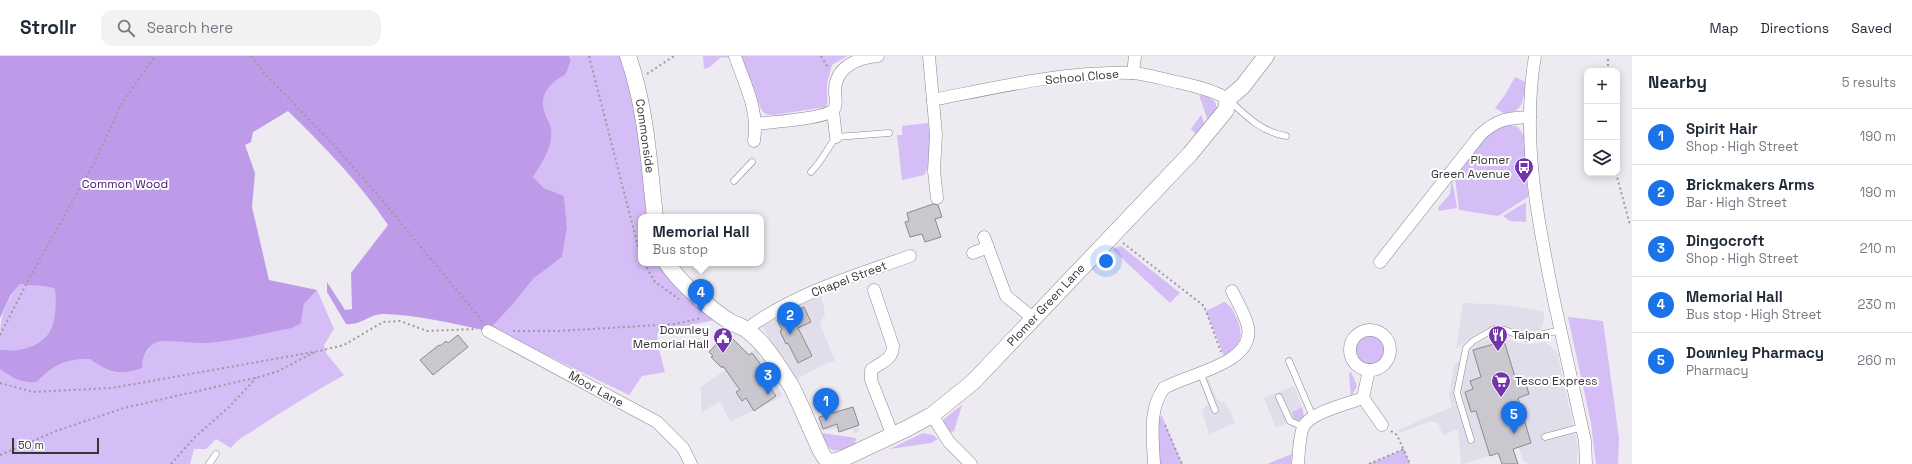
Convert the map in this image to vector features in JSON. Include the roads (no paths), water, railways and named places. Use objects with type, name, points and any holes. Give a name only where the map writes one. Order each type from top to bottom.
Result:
[{"type":"street","name":"Commonside","points":[[628,56],[637,83],[647,145],[655,214]]},
{"type":"street","points":[[735,56],[753,105],[756,124],[754,143]]},
{"type":"street","points":[[836,137],[833,111],[836,106],[836,82],[840,73],[846,66],[854,61],[878,56]]},
{"type":"street","points":[[928,56],[936,134],[934,171],[936,198]]},
{"type":"street","points":[[1133,73],[1135,56]]},
{"type":"street","name":"Plomer Green Lane","points":[[827,462],[893,436],[932,415],[972,382],[1034,319],[1217,123],[1226,110],[1228,99],[1243,86],[1266,56]]},
{"type":"street","points":[[1535,56],[1530,117],[1536,206],[1544,254],[1585,441],[1586,464]]},
{"type":"street","name":"School Close","points":[[933,100],[1005,85],[1073,76],[1133,73],[1188,84],[1218,93],[1228,99]]},
{"type":"street","points":[[756,124],[819,116],[833,111]]},
{"type":"street","points":[[1380,262],[1480,135],[1491,125],[1500,120],[1530,117]]},
{"type":"street","points":[[974,253],[986,242],[1006,296],[1034,319]]},
{"type":"street","name":"Chapel Street","points":[[747,329],[764,316],[792,302],[910,256]]},
{"type":"street","points":[[669,266],[684,284],[730,322],[747,329],[765,348],[791,385],[810,424],[820,452],[827,462]]},
{"type":"street","points":[[874,290],[893,346],[893,354],[871,370],[871,380],[893,436]]},
{"type":"street","points":[[1154,464],[1153,411],[1158,397],[1164,388],[1170,384],[1225,362],[1236,356],[1247,341],[1248,329],[1245,316],[1232,291]]},
{"type":"street","name":"Moor Lane","points":[[488,331],[657,422],[683,448],[691,464]]},
{"type":"street","points":[[1369,370],[1363,398],[1382,425]]},
{"type":"street","points":[[1298,464],[1304,427],[1314,417],[1363,398]]},
{"type":"street","points":[[932,415],[949,442],[971,464]]},
{"type":"lane","points":[[1228,99],[1260,127],[1272,134],[1286,136]]},
{"type":"lane","points":[[811,172],[821,162],[824,153],[836,137],[889,133]]},
{"type":"lane","points":[[734,181],[752,162]]},
{"type":"lane","points":[[1471,440],[1457,393],[1466,348],[1473,341],[1494,330],[1505,330],[1526,338],[1561,330]]},
{"type":"lane","points":[[1289,361],[1314,417]]},
{"type":"lane","points":[[1200,372],[1215,410]]},
{"type":"lane","points":[[1279,398],[1290,422],[1304,427]]},
{"type":"lane","points":[[1545,437],[1582,427]]},
{"type":"lane","points":[[209,464],[216,454]]},
{"type":"place","name":"Plomer Green Avenue","points":[[1524,184]]},
{"type":"place","name":"Memorial Hall","points":[[701,312]]},
{"type":"place","name":"Brickmakers Arms","points":[[790,335]]},
{"type":"place","name":"Taipan","points":[[1498,352]]},
{"type":"place","name":"Downley Memorial Hall","points":[[723,354]]},
{"type":"place","name":"Dingocroft","points":[[768,395]]},
{"type":"place","name":"Tesco Express","points":[[1501,398]]},
{"type":"place","name":"Spirit Hair","points":[[826,421]]},
{"type":"place","name":"Downley Pharmacy","points":[[1514,434]]},
{"type":"park label","name":"Common Wood","points":[[125,184]]}]
